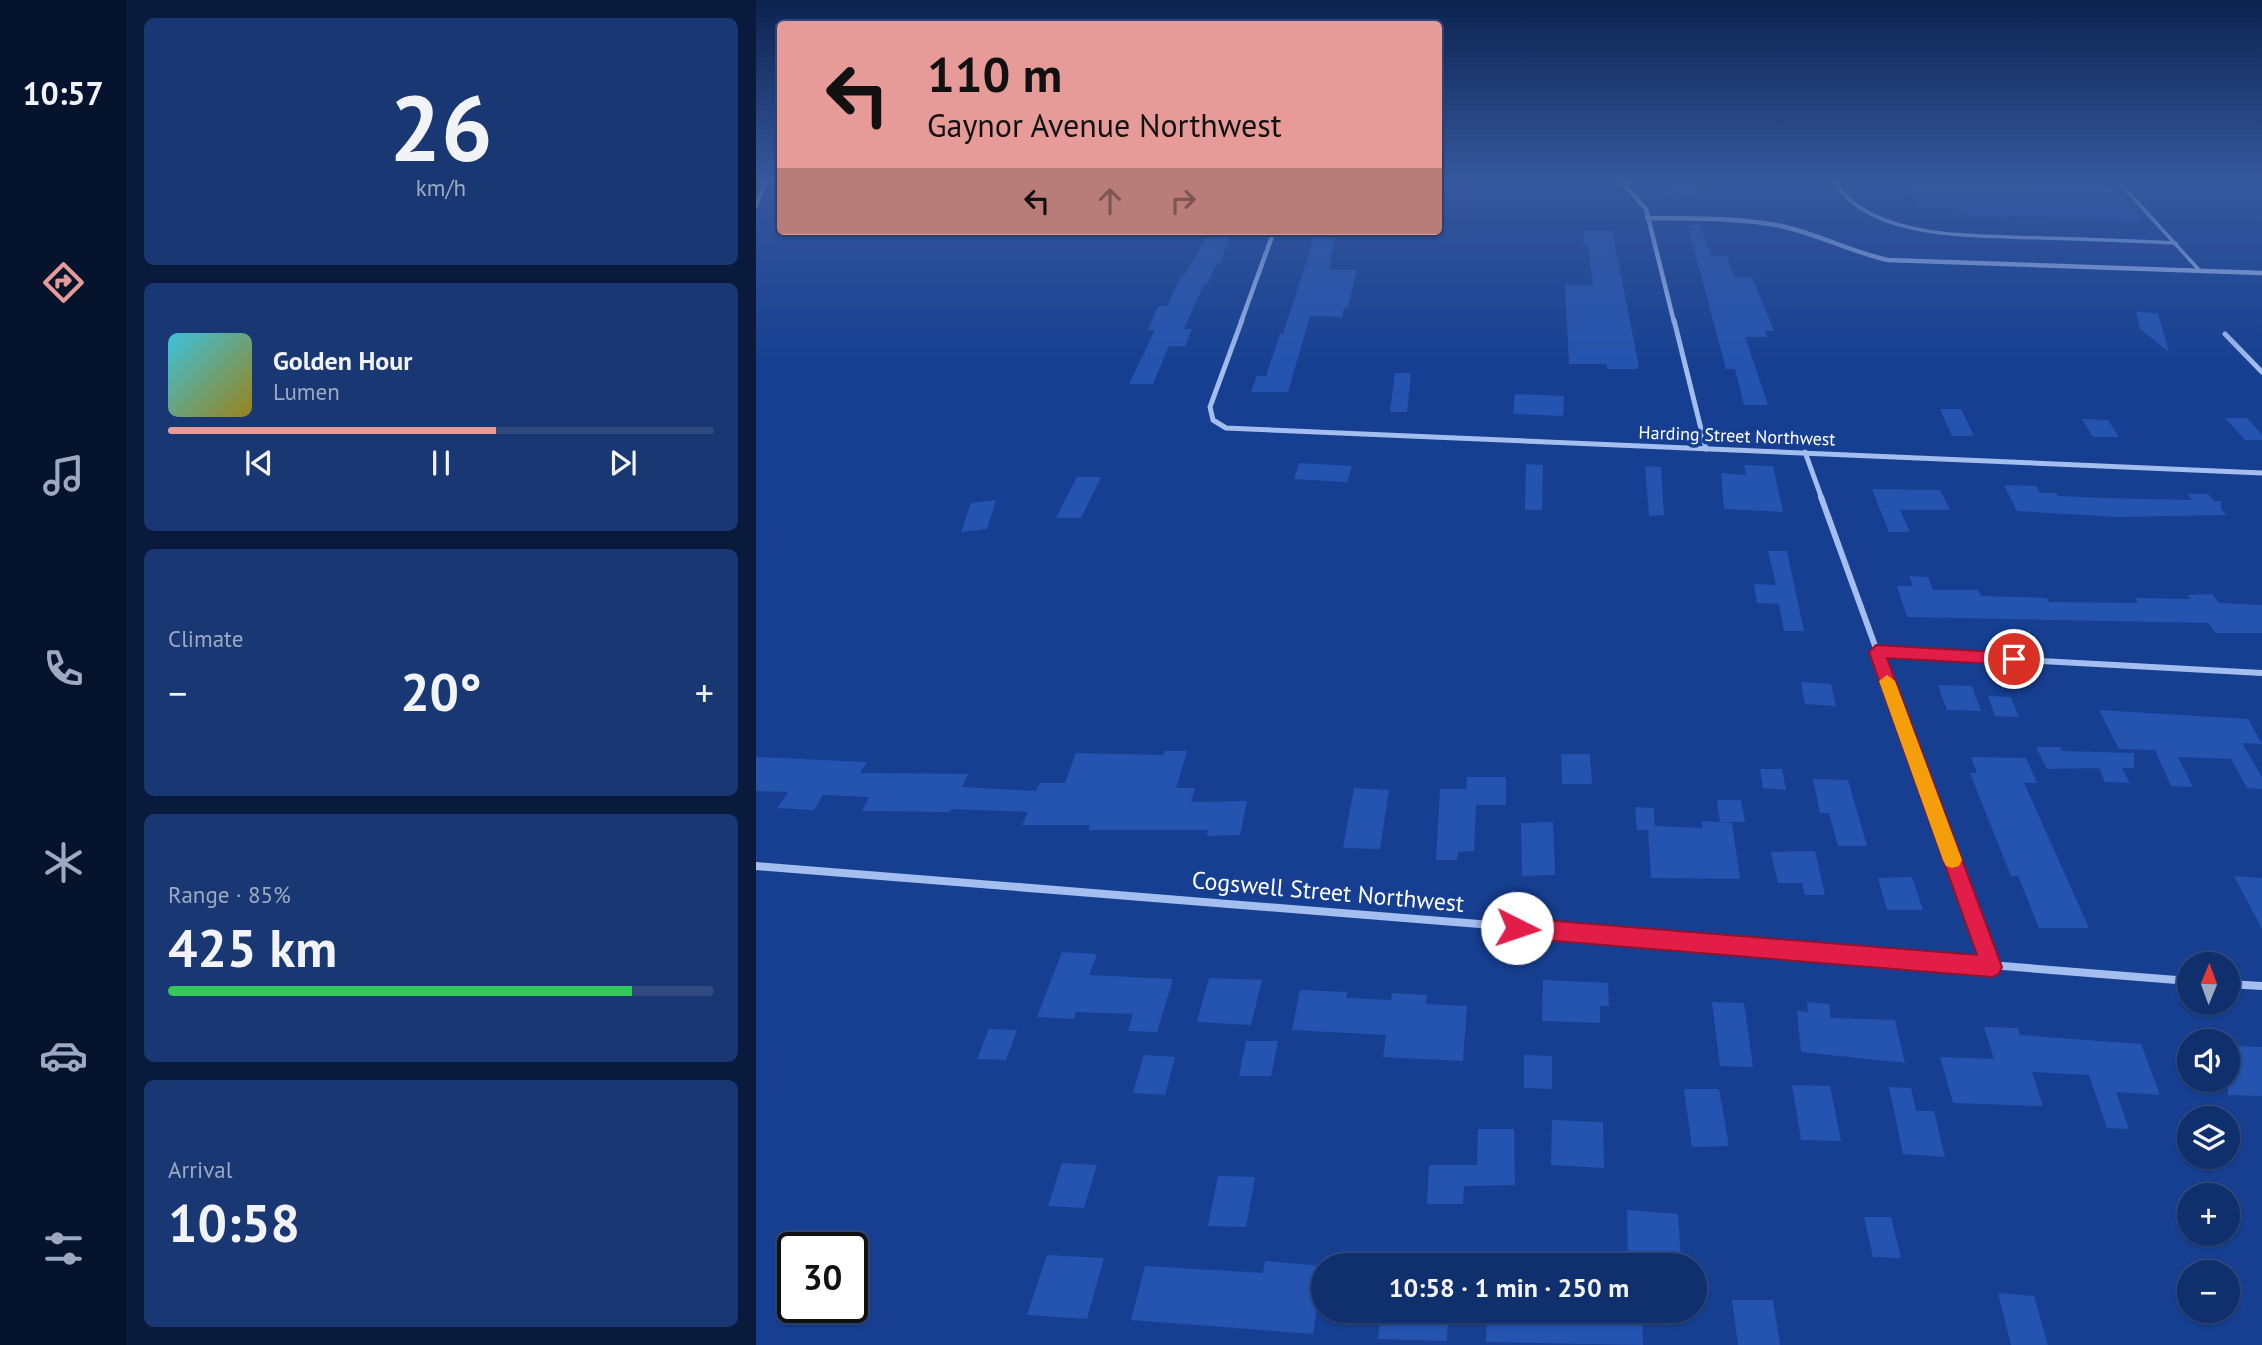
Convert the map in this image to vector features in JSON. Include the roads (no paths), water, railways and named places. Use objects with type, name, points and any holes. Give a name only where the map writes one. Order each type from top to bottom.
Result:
[{"type":"street","name":"Harding Street Northwest","points":[[1270,243],[1210,407],[1213,420],[1227,428],[2262,473]]},
{"type":"street","points":[[1653,243],[1706,449]]},
{"type":"street","points":[[1826,243],[1888,260],[2262,273]]},
{"type":"street","points":[[2225,334],[2262,372]]},
{"type":"street","points":[[1805,452],[1992,967]]},
{"type":"street","points":[[1876,652],[2262,673]]},
{"type":"street","name":"Cogswell Street Northwest","points":[[756,866],[2177,980]]},
{"type":"street","points":[[2240,985],[2262,986]]},
{"type":"lane","points":[[2169,243],[2176,243],[2200,271]]}]
